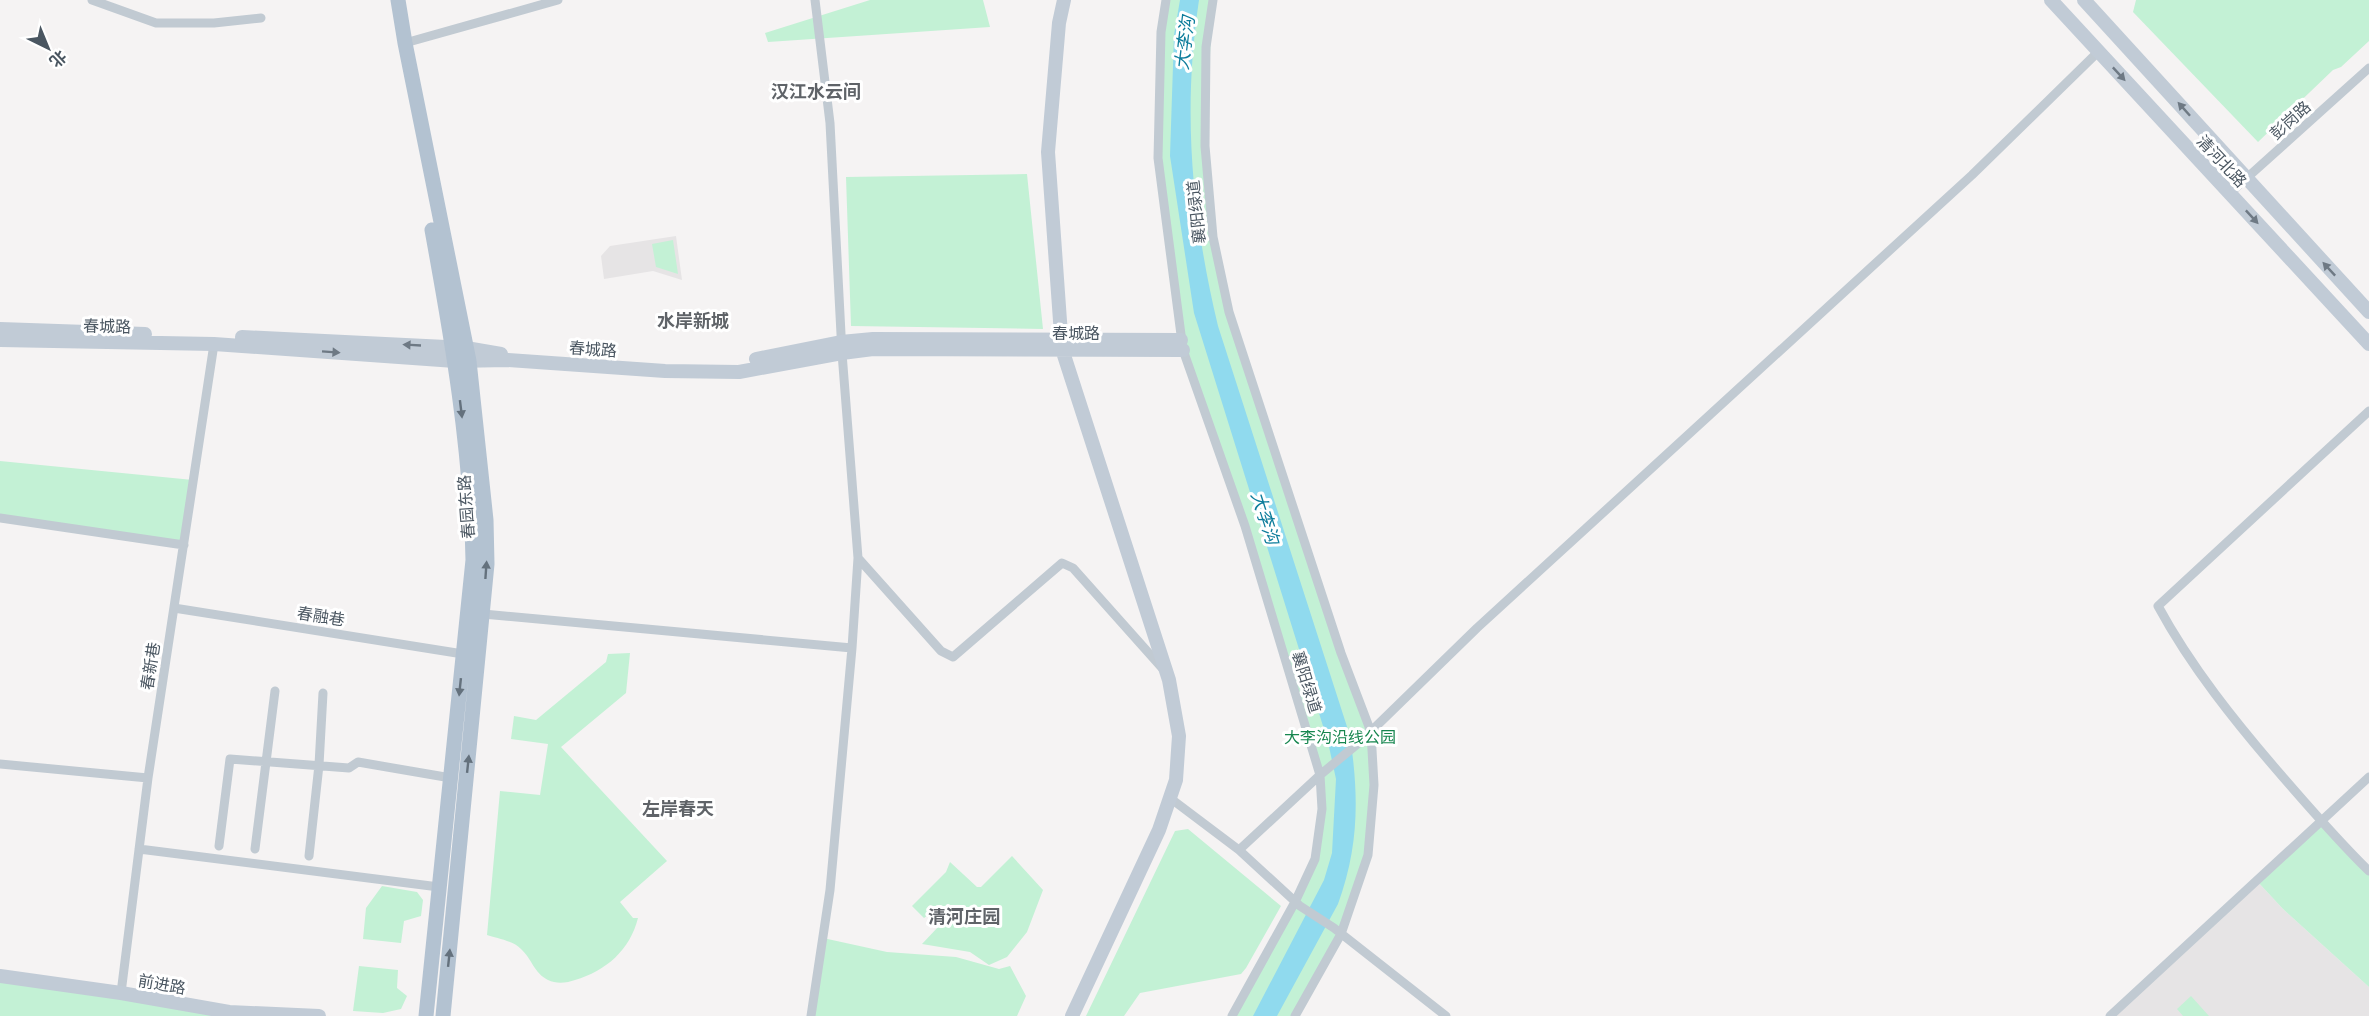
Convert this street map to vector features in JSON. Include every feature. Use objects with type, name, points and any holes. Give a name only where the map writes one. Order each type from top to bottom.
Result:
[{"type":"main road","name":"春园东路","points":[[389,0],[461,354],[472,530],[473,560],[426,1016]]},
{"type":"main road","name":"春园东路","points":[[398,0],[461,354],[486,520],[487,564],[483,614],[443,1016]]},
{"type":"street","points":[[92,0],[156,23],[214,23],[261,18]]},
{"type":"street","points":[[405,44],[558,0]]},
{"type":"street","points":[[811,1016],[830,890],[858,558],[842,347],[831,123],[815,0]]},
{"type":"street","points":[[1064,0],[1059,23],[1048,152],[1062,344],[1167,673],[1179,735],[1176,780],[1159,830],[1072,1016]]},
{"type":"street","name":"襄阳绿道","points":[[1166,0],[1161,32],[1158,158],[1182,345],[1245,526],[1320,775],[1322,808],[1315,859],[1298,904],[1232,1016]]},
{"type":"street","name":"襄阳绿道","points":[[1212,0],[1206,47],[1205,146],[1213,237],[1229,312],[1341,653],[1371,732],[1374,785],[1368,855],[1341,934],[1295,1016]]},
{"type":"street","name":"清河北路","points":[[2051,0],[2369,344]]},
{"type":"street","name":"清河北路","points":[[2084,0],[2369,312]]},
{"type":"street","points":[[1239,850],[1320,775],[1371,732],[1478,628],[1972,175],[2099,51]]},
{"type":"street","name":"彭岗路","points":[[2230,193],[2369,68]]},
{"type":"street","name":"春城路","points":[[0,328],[461,354],[508,360],[665,371],[739,372],[842,347],[873,349],[1062,344],[1182,345]]},
{"type":"street","name":"春城路","points":[[0,340],[214,344],[461,354]]},
{"type":"street","name":"春新巷","points":[[121,993],[148,778],[214,344]]},
{"type":"street","points":[[2369,411],[2158,606],[2172,632],[2238,724],[2321,821],[2369,871]]},
{"type":"street","points":[[0,518],[184,545]]},
{"type":"street","points":[[858,558],[941,651],[953,657],[1062,563],[1072,568],[1167,673]]},
{"type":"street","name":"春融巷","points":[[174,608],[463,654]]},
{"type":"street","points":[[483,614],[852,648]]},
{"type":"street","points":[[255,849],[275,691]]},
{"type":"street","points":[[309,855],[319,765],[322,693]]},
{"type":"street","points":[[219,846],[230,759],[349,768],[358,762],[451,778]]},
{"type":"street","points":[[0,764],[148,778]]},
{"type":"street","points":[[2110,1016],[2369,777]]},
{"type":"street","points":[[1170,798],[1239,850],[1298,904],[1341,934],[1446,1016]]},
{"type":"street","points":[[139,849],[439,887]]},
{"type":"street","name":"前进路","points":[[0,976],[121,993],[229,1012],[319,1016]]},
{"type":"shaded area","points":[[676,236],[682,280],[653,271],[604,279],[601,256],[610,246]]},
{"type":"shaded area","points":[[2257,881],[2283,909],[2369,987],[2369,1016],[2110,1016]]},
{"type":"green space","points":[[870,0],[983,0],[990,27],[768,42],[765,33]]},
{"type":"green space","name":"大李沟沿线公园","points":[[1166,0],[1213,0],[1205,146],[1213,237],[1229,312],[1371,732],[1374,785],[1368,855],[1341,934],[1295,1016],[1232,1016],[1315,859],[1320,775],[1245,526],[1185,359],[1158,158]]},
{"type":"green space","points":[[2136,0],[2369,0],[2369,41],[2341,67],[2333,70],[2258,142],[2133,12]]},
{"type":"green space","points":[[1027,174],[1043,329],[851,326],[846,177]]},
{"type":"green space","points":[[673,240],[678,274],[656,267],[652,244]]},
{"type":"green space","points":[[0,461],[193,480],[184,545],[0,518]]},
{"type":"green space","points":[[630,653],[626,693],[561,747],[667,861],[620,902],[633,918],[638,918],[629,940],[615,958],[586,976],[569,982],[554,982],[539,974],[518,946],[487,935],[500,791],[540,795],[548,744],[511,739],[514,716],[536,720],[606,662],[608,654]]},
{"type":"green space","points":[[2321,821],[2369,869],[2369,987],[2283,909],[2257,881]]},
{"type":"green space","points":[[1188,829],[1281,906],[1241,974],[1140,993],[1124,1016],[1086,1016],[1175,831]]},
{"type":"green space","points":[[1012,856],[1043,890],[1027,932],[1007,957],[989,965],[970,952],[922,944],[939,926],[928,915],[924,918],[912,906],[946,872],[950,862],[977,887],[981,887]]},
{"type":"green space","points":[[382,886],[417,892],[423,900],[421,916],[404,921],[401,943],[363,939],[366,908]]},
{"type":"green space","points":[[823,938],[887,952],[956,957],[999,969],[1010,966],[1026,996],[1017,1016],[811,1016]]},
{"type":"green space","points":[[359,966],[398,970],[397,988],[407,996],[401,1009],[383,1013],[353,1011]]},
{"type":"green space","points":[[0,976],[121,993],[319,1016],[0,1016]]},
{"type":"green space","points":[[2191,996],[2209,1016],[2183,1016],[2177,1009]]},
{"type":"water","name":"大李沟","points":[[1180,0],[1199,0],[1191,83],[1192,164],[1202,245],[1218,326],[1350,736],[1353,758],[1355,821],[1345,883],[1338,904],[1277,1016],[1253,1016],[1324,880],[1332,853],[1336,779],[1328,742],[1194,313],[1170,156],[1174,35]]},
{"type":"district","name":"汉江水云间","points":[[816,92]]},
{"type":"district","name":"水岸新城","points":[[693,321]]},
{"type":"district","name":"左岸春天","points":[[678,809]]},
{"type":"district","name":"清河庄园","points":[[964,917]]}]
